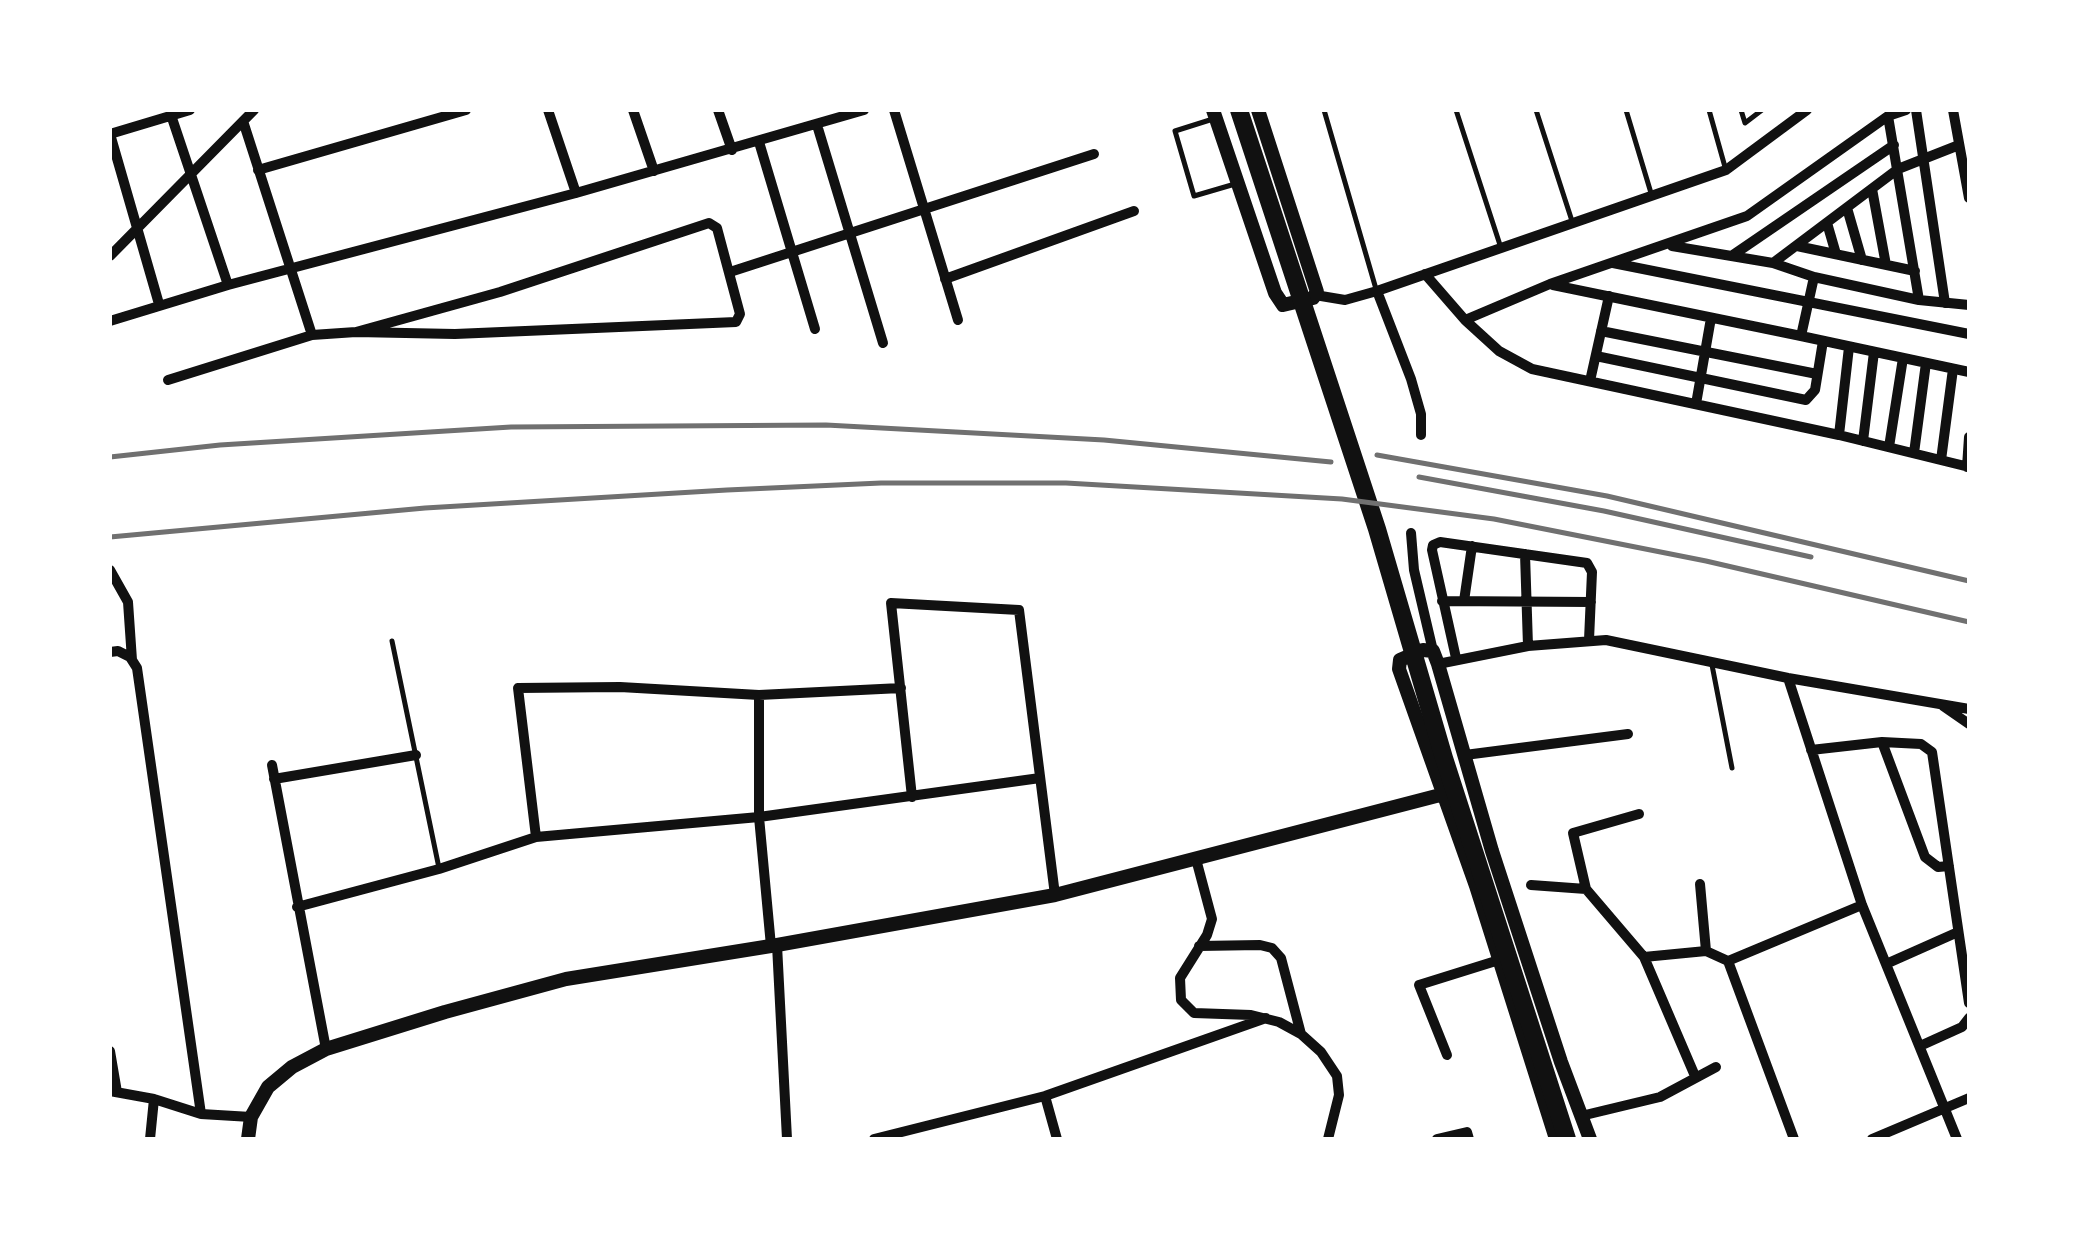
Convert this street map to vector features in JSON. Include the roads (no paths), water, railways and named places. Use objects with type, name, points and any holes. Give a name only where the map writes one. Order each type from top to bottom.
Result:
[{"type":"main road","points":[[1240,110],[1371,510],[1444,758],[1567,1139]]},
{"type":"street","points":[[158,304],[110,134],[190,110]]},
{"type":"street","points":[[110,256],[254,110]]},
{"type":"street","points":[[258,170],[466,110]]},
{"type":"street","points":[[548,110],[576,193]]},
{"type":"street","points":[[632,110],[654,172]]},
{"type":"street","points":[[718,110],[732,150]]},
{"type":"street","points":[[110,321],[158,304],[654,172],[864,110]]},
{"type":"street","points":[[894,110],[958,320]]},
{"type":"street","points":[[1258,110],[1316,282],[1315,295]]},
{"type":"street","points":[[1214,114],[1278,301],[1283,305],[1315,295],[1345,300],[1726,170],[1807,110]]},
{"type":"street","points":[[1464,320],[1550,284],[1747,216],[1888,116],[1906,110]]},
{"type":"street","points":[[1916,110],[1945,304]]},
{"type":"street","points":[[1954,110],[1969,195]]},
{"type":"street","points":[[171,115],[228,285]]},
{"type":"street","points":[[1888,116],[1919,300]]},
{"type":"street","points":[[823,119],[848,232],[883,343]]},
{"type":"street","points":[[242,121],[312,335]]},
{"type":"street","points":[[759,142],[816,329]]},
{"type":"street","points":[[1732,256],[1894,145]]},
{"type":"street","points":[[1774,264],[1898,169],[1959,145]]},
{"type":"street","points":[[730,272],[1094,154]]},
{"type":"street","points":[[1872,189],[1886,265]]},
{"type":"street","points":[[1847,208],[1862,260]]},
{"type":"street","points":[[945,279],[1134,211]]},
{"type":"street","points":[[168,380],[312,335],[455,334],[736,322],[738,304],[717,228],[709,223],[500,292],[356,332]]},
{"type":"street","points":[[1827,223],[1836,254]]},
{"type":"street","points":[[1666,245],[1774,264],[1919,300],[1969,306]]},
{"type":"street","points":[[1797,246],[1915,272]]},
{"type":"street","points":[[1612,262],[1969,334]]},
{"type":"street","points":[[1425,274],[1464,320],[1515,362],[1532,369],[1968,467],[1969,437]]},
{"type":"street","points":[[1801,336],[1814,277]]},
{"type":"street","points":[[1550,284],[1969,372]]},
{"type":"street","points":[[1377,290],[1412,379],[1421,414],[1421,435]]},
{"type":"street","points":[[1590,382],[1609,296]]},
{"type":"street","points":[[1696,404],[1711,318]]},
{"type":"street","points":[[1602,331],[1817,374]]},
{"type":"street","points":[[1596,356],[1806,400],[1815,390],[1823,341]]},
{"type":"street","points":[[1839,435],[1849,346]]},
{"type":"street","points":[[1864,441],[1874,352]]},
{"type":"street","points":[[1889,447],[1903,358]]},
{"type":"street","points":[[1914,454],[1926,363]]},
{"type":"street","points":[[1941,460],[1953,369]]},
{"type":"street","points":[[1411,533],[1414,570],[1464,756],[1521,939],[1590,1139]]},
{"type":"street","points":[[1456,658],[1433,546],[1440,542],[1587,564],[1592,572],[1590,640]]},
{"type":"street","points":[[1464,601],[1472,546]]},
{"type":"street","points":[[1524,554],[1528,646]]},
{"type":"street","points":[[110,570],[128,602],[132,660]]},
{"type":"street","points":[[1442,601],[1591,602]]},
{"type":"street","points":[[912,797],[891,603],[1020,610],[1055,894]]},
{"type":"street","points":[[1556,1139],[1444,794],[1398,669],[1400,660],[1423,650],[1435,657],[1456,658],[1590,640],[1969,709]]},
{"type":"street","points":[[110,652],[118,651],[137,668],[202,1114]]},
{"type":"street","points":[[1788,678],[1862,905],[1957,1139]]},
{"type":"street","points":[[536,836],[518,688],[759,695],[901,688]]},
{"type":"street","points":[[759,695],[760,817],[774,946],[787,1139]]},
{"type":"street","points":[[1943,705],[1969,724]]},
{"type":"street","points":[[1464,756],[1628,734]]},
{"type":"street","points":[[1811,750],[1882,742],[1921,744],[1932,752],[1969,1003]]},
{"type":"street","points":[[1882,742],[1925,857],[1938,868],[1949,866]]},
{"type":"street","points":[[274,779],[416,754]]},
{"type":"street","points":[[272,765],[326,1049]]},
{"type":"street","points":[[297,907],[439,868],[536,836],[760,817],[1040,778]]},
{"type":"street","points":[[248,1139],[251,1117],[268,1087],[292,1067],[326,1049],[566,979],[774,946],[1055,894],[1444,794]]},
{"type":"street","points":[[1639,814],[1573,833],[1586,888],[1644,957],[1695,1076]]},
{"type":"street","points":[[1196,859],[1212,918],[1208,935],[1180,978],[1180,1000],[1194,1013],[1266,1018],[1301,1034],[1321,1052],[1337,1076],[1339,1095],[1328,1139]]},
{"type":"street","points":[[1700,884],[1706,950]]},
{"type":"street","points":[[1531,885],[1586,888]]},
{"type":"street","points":[[1728,961],[1862,905]]},
{"type":"street","points":[[1886,964],[1958,932]]},
{"type":"street","points":[[1199,946],[1272,948],[1281,958],[1301,1034]]},
{"type":"street","points":[[1644,957],[1706,950],[1728,961],[1794,1139]]},
{"type":"street","points":[[1446,1055],[1419,985],[1499,960]]},
{"type":"street","points":[[874,1139],[1045,1096],[1266,1018]]},
{"type":"street","points":[[1920,1046],[1962,1027],[1969,1018]]},
{"type":"street","points":[[110,1052],[113,1092],[154,1099],[202,1114],[251,1117]]},
{"type":"street","points":[[1582,1116],[1660,1097],[1716,1067]]},
{"type":"street","points":[[1045,1096],[1057,1139]]},
{"type":"street","points":[[1873,1139],[1969,1098]]},
{"type":"street","points":[[150,1139],[154,1099]]},
{"type":"street","points":[[1438,1139],[1466,1132],[1469,1139]]},
{"type":"lane","points":[[1324,110],[1377,290]]},
{"type":"lane","points":[[1456,110],[1501,248]]},
{"type":"lane","points":[[1536,110],[1573,223]]},
{"type":"lane","points":[[1626,110],[1652,196]]},
{"type":"lane","points":[[1709,110],[1726,170]]},
{"type":"lane","points":[[1741,110],[1745,122],[1762,110]]},
{"type":"lane","points":[[1214,114],[1175,132],[1194,196],[1238,183]]},
{"type":"lane","points":[[392,641],[439,868]]},
{"type":"lane","points":[[1711,662],[1732,768]]},
{"type":"railway","points":[[110,457],[220,445],[511,427],[826,425],[1104,440],[1331,462]]},
{"type":"railway","points":[[1377,455],[1607,496],[1969,581]]},
{"type":"railway","points":[[1419,477],[1604,511],[1811,557]]},
{"type":"railway","points":[[110,537],[425,508],[727,490],[881,483],[1066,483],[1342,499],[1494,519],[1706,561],[1969,622]]}]
